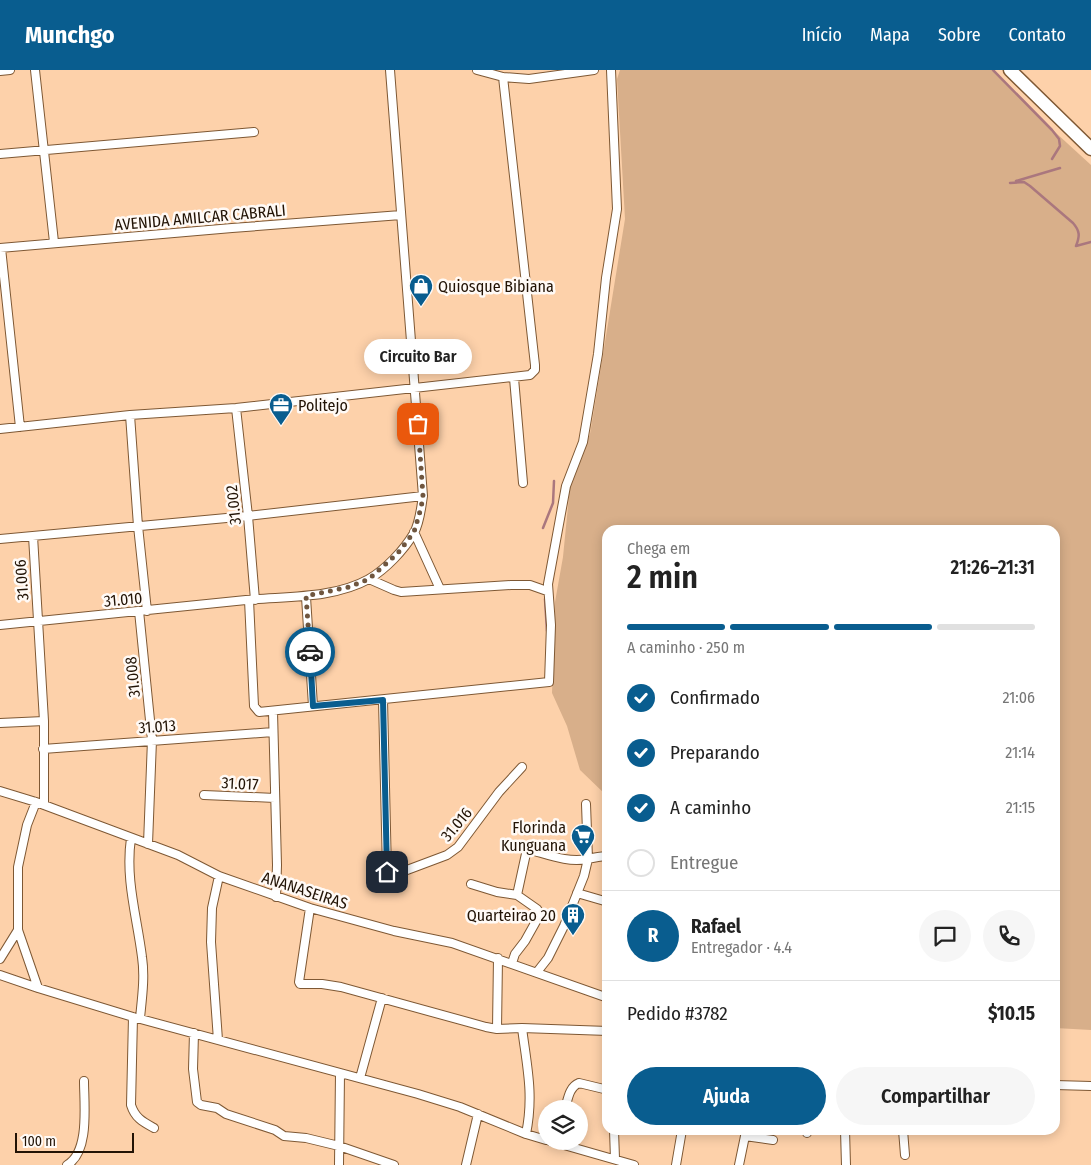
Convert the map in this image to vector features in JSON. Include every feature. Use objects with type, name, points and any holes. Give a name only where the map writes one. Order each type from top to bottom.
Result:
[{"type":"main road","points":[[1010,70],[1088,143]]},
{"type":"street","points":[[0,71],[10,70]]},
{"type":"street","points":[[35,70],[54,242]]},
{"type":"street","points":[[390,70],[423,496],[414,532],[398,553],[369,579],[401,592],[530,585],[547,591]]},
{"type":"street","points":[[482,71],[503,77],[529,79],[594,70]]},
{"type":"street","points":[[276,897],[277,864],[273,712],[459,690],[549,682],[551,626],[547,591],[566,486],[583,442],[598,354],[606,278],[617,210],[611,70]]},
{"type":"street","points":[[0,429],[130,415],[236,408],[530,375],[535,370],[535,365],[503,77]]},
{"type":"street","points":[[0,154],[254,132]]},
{"type":"street","name":"AVENIDA AMILCAR CABRALI","points":[[1,248],[54,242],[401,215]]},
{"type":"street","points":[[1,248],[20,427]]},
{"type":"street","points":[[514,378],[523,483]]},
{"type":"street","name":"31.002","points":[[236,408],[248,516],[254,706],[260,712],[273,712]]},
{"type":"street","name":"31.008","points":[[130,415],[152,740],[148,844]]},
{"type":"street","points":[[0,539],[248,516],[423,496]]},
{"type":"street","points":[[414,532],[440,589]]},
{"type":"street","name":"31.006","points":[[32,536],[44,721],[44,805]]},
{"type":"street","name":"31.010","points":[[0,625],[306,596],[349,587],[369,579]]},
{"type":"street","points":[[306,596],[313,706]]},
{"type":"street","name":"31.016","points":[[383,700],[387,872],[390,874],[399,873],[439,858],[458,847],[488,806],[522,767]]},
{"type":"street","points":[[0,723],[44,721]]},
{"type":"street","name":"31.013","points":[[43,749],[273,732]]},
{"type":"street","name":"ANANASEIRAS","points":[[0,791],[36,802],[148,844],[178,856],[218,876],[276,897],[394,931],[452,943],[602,996]]},
{"type":"street","name":"31.017","points":[[204,795],[275,798]]},
{"type":"street","points":[[36,802],[26,825],[18,867],[18,930],[38,988]]},
{"type":"street","points":[[538,972],[548,958],[562,931],[584,876],[588,859],[586,804]]},
{"type":"street","points":[[131,838],[128,875],[142,958],[143,991],[136,1018],[131,1105],[133,1112],[140,1120],[154,1128]]},
{"type":"street","points":[[517,895],[527,849],[571,859],[602,857]]},
{"type":"street","points":[[218,876],[212,908],[211,942],[218,1040]]},
{"type":"street","points":[[471,884],[497,892],[517,895],[530,903],[539,912],[539,916],[525,941],[515,954],[512,963]]},
{"type":"street","points":[[577,893],[602,900]]},
{"type":"street","points":[[310,908],[300,984],[322,984],[341,987],[486,1028],[602,1031]]},
{"type":"street","points":[[0,959],[18,930]]},
{"type":"street","points":[[497,1028],[498,958]]},
{"type":"street","points":[[0,974],[38,988],[136,1018],[426,1096],[538,1137]]},
{"type":"street","points":[[360,1078],[382,998]]},
{"type":"street","points":[[522,1028],[531,1089],[530,1114],[526,1134]]},
{"type":"street","points":[[194,1033],[194,1087],[197,1102],[201,1105],[217,1108],[226,1114],[275,1130],[284,1136],[306,1138],[339,1146],[394,1165]]},
{"type":"street","points":[[338,1165],[340,1073]]},
{"type":"street","points":[[68,1165],[74,1159],[84,1132],[84,1081]]},
{"type":"street","points":[[568,1100],[571,1088],[575,1084],[579,1083],[602,1089]]},
{"type":"street","points":[[1060,1085],[1091,1086]]},
{"type":"street","points":[[466,1165],[478,1114]]},
{"type":"street","points":[[615,1135],[620,1162]]},
{"type":"street","points":[[676,1165],[681,1135]]},
{"type":"street","points":[[845,1135],[846,1165]]},
{"type":"street","points":[[903,1135],[905,1155]]},
{"type":"street","points":[[739,1165],[745,1136],[773,1140]]},
{"type":"street","points":[[581,1150],[634,1165]]},
{"type":"shaded area","points":[[620,70],[993,70],[1043,121],[1091,165],[1091,1030],[1060,1028],[1060,525],[602,525],[602,791],[580,770],[567,726],[552,693],[555,602],[563,557],[569,496],[568,486],[590,434],[625,219],[617,79]]},
{"type":"waterway","points":[[993,70],[1059,139],[1060,146],[1052,159]]},
{"type":"waterway","points":[[1016,181],[1060,168]]},
{"type":"waterway","points":[[1010,183],[1024,182],[1073,223],[1079,234],[1076,246]]},
{"type":"waterway","points":[[1076,246],[1091,242]]},
{"type":"waterway","points":[[543,528],[553,503],[554,481]]},
{"type":"waterway","points":[[545,599],[547,631]]},
{"type":"way so far","points":[[310,652],[306,596],[349,587],[369,579],[398,553],[414,532],[423,496],[418,424]]},
{"type":"place","name":"Quiosque Bibiana","points":[[421,307]]},
{"type":"place","name":"Circuito Bar","points":[[418,424]]},
{"type":"place","name":"Politejo","points":[[281,426]]},
{"type":"place","name":"Florinda Kunguana","points":[[583,857]]},
{"type":"place","name":"Quarteirao 20","points":[[573,936]]},
{"type":"route","points":[[310,652],[313,706],[383,700],[387,872]]}]
